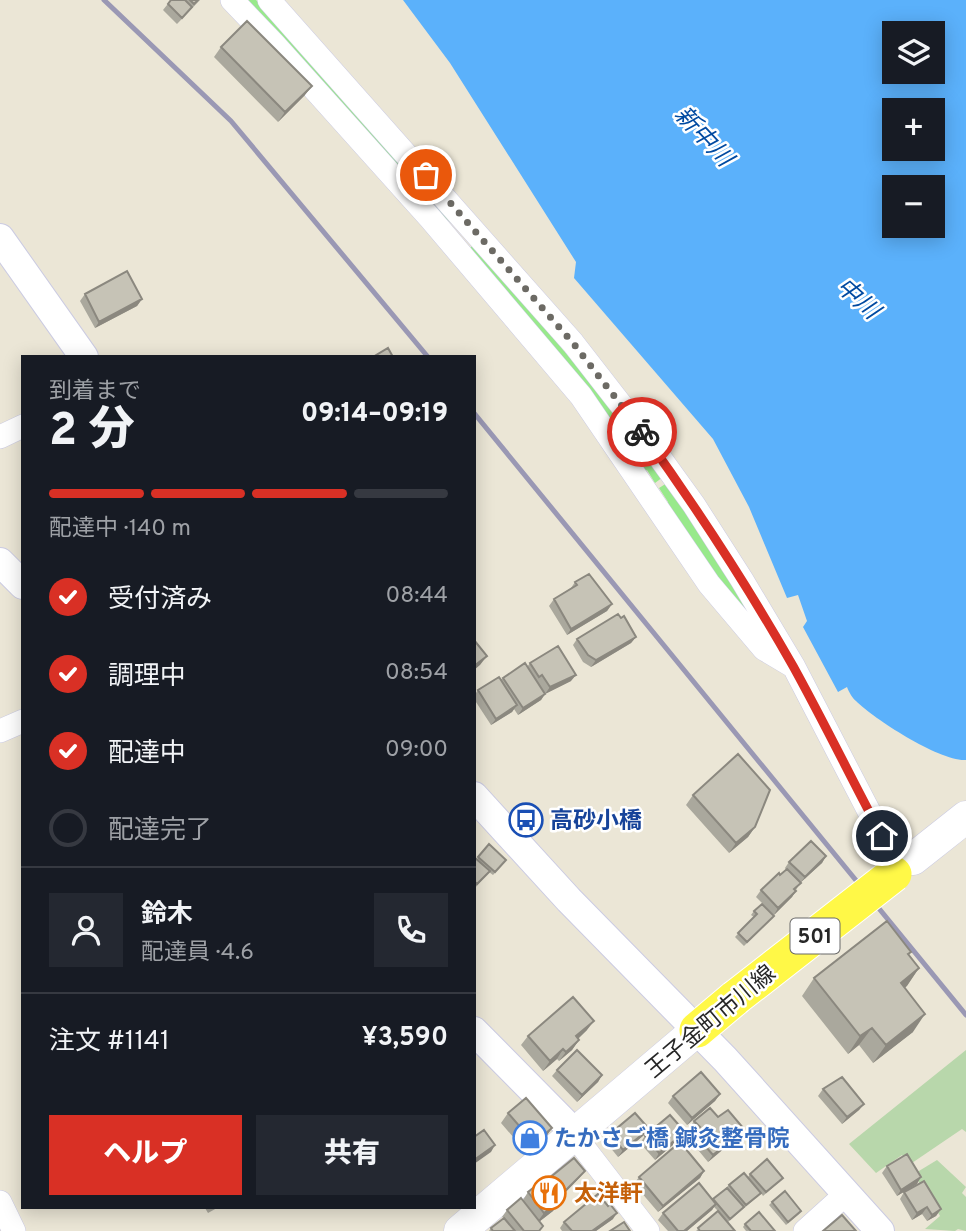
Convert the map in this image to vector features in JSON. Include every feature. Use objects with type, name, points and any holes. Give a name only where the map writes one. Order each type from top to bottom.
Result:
[{"type":"main road","name":"王子金町市川線","points":[[460,1231],[735,998],[966,817]]},
{"type":"street","points":[[232,0],[284,54],[438,227],[581,397],[709,584],[764,649],[793,667]]},
{"type":"street","points":[[269,0],[573,343],[632,418],[694,505],[793,667],[889,850],[903,867]]},
{"type":"street","points":[[0,238],[83,355]]},
{"type":"street","points":[[0,437],[21,427]]},
{"type":"street","points":[[0,562],[21,583]]},
{"type":"street","points":[[0,731],[21,722]]},
{"type":"street","points":[[476,798],[569,900],[696,1030],[880,1231]]},
{"type":"street","points":[[476,1033],[564,1122],[648,1231]]},
{"type":"street","points":[[805,1231],[847,1194]]},
{"type":"street","points":[[0,1202],[14,1231]]},
{"type":"green space","points":[[245,0],[256,0],[271,16],[452,224],[436,209]]},
{"type":"green space","points":[[473,245],[571,359],[663,477],[655,483],[647,470],[642,472],[468,250]]},
{"type":"green space","points":[[667,483],[729,576],[769,646],[664,505],[668,502],[659,488]]},
{"type":"green space","points":[[966,1050],[966,1132],[962,1129],[909,1165],[902,1155],[876,1173],[849,1144]]},
{"type":"green space","points":[[937,1160],[966,1187],[962,1193],[966,1197],[966,1231],[925,1229],[940,1216],[914,1174]]},
{"type":"water","points":[[403,0],[966,0],[966,760],[941,754],[892,728],[855,700],[847,687],[838,692],[803,627],[807,621],[798,595],[787,598],[749,507],[713,439],[574,278],[576,262],[450,63]]},
{"type":"building","points":[[171,0],[185,0],[192,7],[182,18],[168,4]]},
{"type":"building","points":[[247,21],[312,86],[285,112],[221,47]]},
{"type":"building","points":[[127,271],[142,299],[99,322],[85,294]]},
{"type":"building","points":[[388,348],[392,355],[376,355]]},
{"type":"building","points":[[589,574],[612,604],[571,629],[554,599]]},
{"type":"building","points":[[618,614],[621,618],[624,616],[636,637],[596,660],[588,655],[577,639]]},
{"type":"building","points":[[476,642],[487,656],[476,664]]},
{"type":"building","points":[[558,646],[576,675],[550,687],[530,663]]},
{"type":"building","points":[[525,663],[545,694],[523,708],[503,678]]},
{"type":"building","points":[[499,677],[517,705],[496,719],[478,690]]},
{"type":"building","points":[[738,754],[770,790],[755,827],[736,843],[693,795]]},
{"type":"building","points":[[811,841],[826,856],[805,877],[789,862]]},
{"type":"building","points":[[489,844],[506,860],[495,872],[478,857]]},
{"type":"building","points":[[476,859],[490,871],[476,883]]},
{"type":"building","points":[[787,869],[801,883],[778,908],[761,890]]},
{"type":"building","points":[[762,904],[774,916],[747,942],[738,933],[757,914],[754,911]]},
{"type":"building","points":[[887,921],[911,952],[908,954],[919,968],[901,983],[925,1014],[886,1045],[872,1028],[860,1036],[814,978]]},
{"type":"building","points":[[573,997],[594,1021],[576,1036],[579,1040],[566,1052],[563,1049],[550,1061],[528,1036]]},
{"type":"building","points":[[577,1050],[602,1075],[582,1095],[557,1070]]},
{"type":"building","points":[[701,1072],[720,1094],[692,1118],[673,1096]]},
{"type":"building","points":[[842,1077],[864,1104],[847,1117],[823,1089]]},
{"type":"building","points":[[526,1098],[552,1128],[534,1143],[508,1113]]},
{"type":"building","points":[[710,1108],[718,1117],[728,1110],[744,1129],[713,1155],[694,1133],[700,1127],[694,1121]]},
{"type":"building","points":[[635,1113],[649,1129],[623,1150],[610,1134]]},
{"type":"building","points":[[670,1115],[685,1132],[659,1153],[645,1136]]},
{"type":"building","points":[[484,1130],[495,1145],[476,1159],[476,1136]]},
{"type":"building","points":[[680,1142],[704,1171],[663,1206],[639,1177]]},
{"type":"building","points":[[907,1154],[921,1177],[901,1190],[887,1166]]},
{"type":"building","points":[[574,1158],[585,1171],[560,1196],[547,1180]]},
{"type":"building","points":[[767,1159],[783,1178],[766,1192],[750,1174]]},
{"type":"building","points":[[744,1173],[761,1193],[746,1205],[729,1185]]},
{"type":"building","points":[[546,1178],[562,1199],[544,1213],[528,1192]]},
{"type":"building","points":[[924,1181],[941,1209],[932,1215],[927,1207],[917,1213],[904,1192]]},
{"type":"building","points":[[699,1183],[716,1204],[684,1231],[678,1231],[663,1213]]},
{"type":"building","points":[[727,1188],[744,1207],[730,1219],[713,1199]]},
{"type":"building","points":[[785,1191],[801,1211],[788,1222],[772,1202]]},
{"type":"building","points":[[598,1194],[617,1213],[592,1231],[572,1231],[564,1222]]},
{"type":"building","points":[[521,1198],[543,1226],[539,1231],[524,1231],[507,1210]]},
{"type":"building","points":[[718,1211],[735,1231],[700,1231],[698,1228]]},
{"type":"building","points":[[759,1212],[775,1231],[751,1231],[745,1224]]},
{"type":"building","points":[[842,1215],[856,1231],[823,1231]]},
{"type":"building","points":[[504,1218],[515,1231],[493,1231],[491,1228]]},
{"type":"building","points":[[624,1222],[630,1231],[610,1231]]},
{"type":"railway","points":[[104,0],[231,121],[426,355]]},
{"type":"railway","points":[[476,415],[966,1015]]},
{"type":"way so far","points":[[426,175],[573,343],[642,432]]},
{"type":"place","name":"高砂小橋","points":[[526,820]]},
{"type":"place","name":"たかさご橋 鍼灸整骨院","points":[[530,1138]]},
{"type":"place","name":"太洋軒","points":[[549,1193]]},
{"type":"route","points":[[642,432],[694,505],[742,580],[793,667],[882,836]]},
{"type":"water label","name":"新中川","points":[[704,136]]},
{"type":"water label","name":"中川","points":[[858,298]]}]
